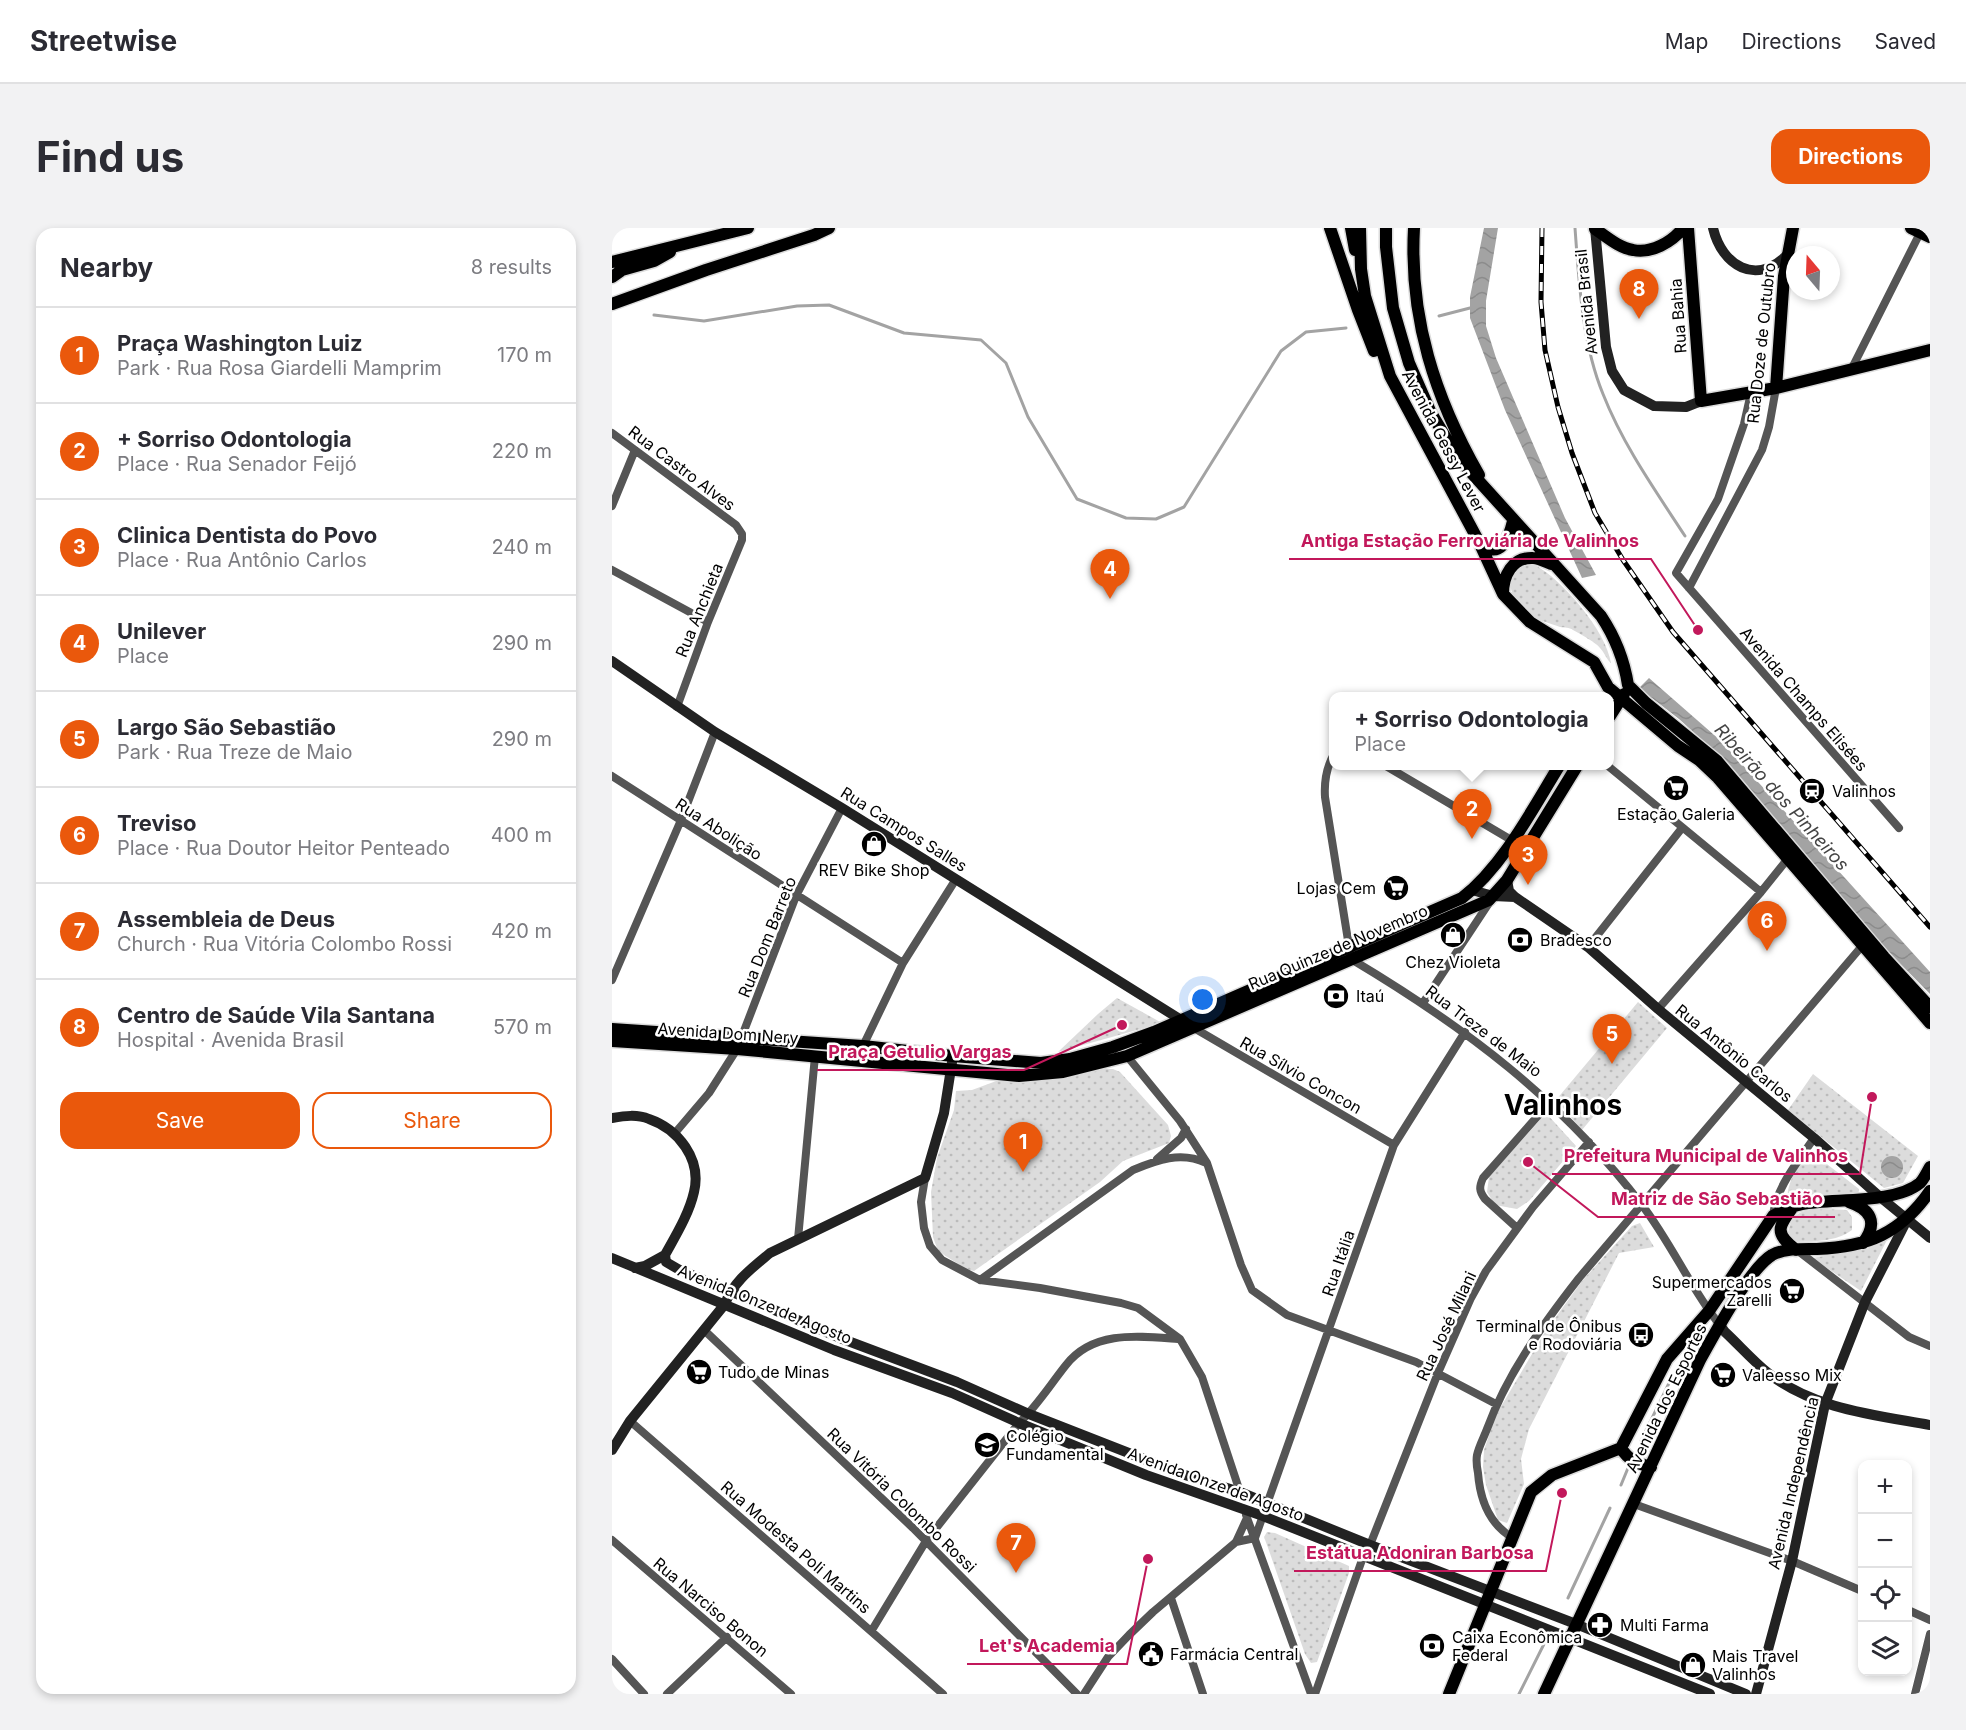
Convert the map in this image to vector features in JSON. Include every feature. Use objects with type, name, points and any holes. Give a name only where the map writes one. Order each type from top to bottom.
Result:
[{"type":"main road","points":[[612,262],[748,228]]},
{"type":"main road","points":[[613,302],[829,228]]},
{"type":"main road","points":[[1330,228],[1367,335],[1375,354],[1390,376]]},
{"type":"main road","points":[[1351,228],[1353,244],[1361,269]]},
{"type":"main road","name":"Avenida Gessy Lever","points":[[1360,228],[1361,269],[1371,317],[1390,376],[1479,542],[1503,594],[1530,622],[1594,662],[1605,692]]},
{"type":"main road","name":"Avenida Gessy Lever","points":[[1386,228],[1393,308],[1418,386],[1458,458],[1553,564],[1578,588],[1607,624],[1620,652],[1628,685]]},
{"type":"main road","points":[[1413,228],[1416,293],[1423,342],[1443,402],[1487,489]]},
{"type":"main road","points":[[1595,229],[1616,244],[1633,251],[1648,250],[1663,245],[1677,236],[1683,228]]},
{"type":"main road","name":"Rua Bahia","points":[[1688,228],[1701,402]]},
{"type":"main road","points":[[1713,228],[1723,254],[1741,267],[1752,270],[1763,269],[1780,262],[1786,256]]},
{"type":"main road","name":"Rua Doze de Outubro","points":[[1789,246],[1793,228]]},
{"type":"main road","name":"Avenida Brasil","points":[[1595,229],[1606,347],[1612,371],[1624,390],[1654,406],[1686,407],[1776,388],[1930,350]]},
{"type":"main road","points":[[612,277],[622,270],[654,261],[678,246]]},
{"type":"main road","name":"Rua Doze de Outubro","points":[[1776,388],[1786,264]]},
{"type":"main road","points":[[1479,542],[1488,548],[1502,546],[1507,542],[1513,520]]},
{"type":"main road","points":[[1503,594],[1506,573],[1521,560],[1534,558],[1553,564]]},
{"type":"main road","name":"Rua Campos Salles","points":[[612,661],[715,732],[842,808],[1194,1028]]},
{"type":"main road","points":[[1614,710],[1628,685],[1646,703],[1717,761],[1862,946],[1930,1023]]},
{"type":"main road","name":"Avenida Gessy Lever","points":[[1614,696],[1622,699],[1678,746],[1699,760],[1792,854]]},
{"type":"main road","points":[[1515,897],[1494,896],[1472,890],[1513,841],[1556,770]]},
{"type":"main road","points":[[1494,896],[1507,880],[1574,770]]},
{"type":"main road","points":[[1792,854],[1930,1006]]},
{"type":"main road","points":[[1507,880],[1509,891],[1515,897]]},
{"type":"main road","name":"Rua Quinze de Novembro","points":[[1194,1028],[1462,898],[1472,890]]},
{"type":"main road","name":"Rua Quinze de Novembro","points":[[1181,1019],[1481,905],[1494,896]]},
{"type":"main road","name":"Rua Antônio Carlos","points":[[1515,897],[1588,947],[1658,1009],[1930,1238]]},
{"type":"main road","points":[[1464,911],[1471,912],[1479,920]]},
{"type":"main road","name":"Avenida Dom Nery","points":[[612,1029],[740,1044],[815,1056],[1041,1063],[1070,1059],[1132,1041],[1181,1019]]},
{"type":"main road","name":"Avenida Dom Nery","points":[[612,1041],[863,1046],[1019,1076],[1063,1072],[1127,1056],[1194,1028]]},
{"type":"main road","points":[[612,1450],[630,1421],[725,1304],[730,1290],[752,1268],[770,1253],[925,1178],[944,1113],[952,1062]]},
{"type":"main road","points":[[612,1118],[628,1115],[648,1118],[675,1133],[687,1149],[694,1168],[695,1189],[689,1209],[665,1255],[645,1266],[635,1268]]},
{"type":"main road","points":[[1773,1216],[1802,1203],[1880,1197],[1908,1190],[1920,1183],[1930,1167]]},
{"type":"main road","points":[[1907,1220],[1930,1191]]},
{"type":"main road","points":[[1845,1200],[1862,1206],[1868,1212],[1869,1233],[1863,1243]]},
{"type":"main road","points":[[1794,1206],[1783,1221],[1781,1233],[1783,1240],[1796,1250]]},
{"type":"main road","name":"Avenida dos Esportes","points":[[1449,1694],[1531,1492],[1541,1482],[1577,1464],[1621,1448],[1666,1359],[1709,1311],[1773,1216]]},
{"type":"main road","name":"Avenida dos Esportes","points":[[1544,1694],[1700,1360],[1719,1324],[1760,1265],[1780,1251],[1833,1248],[1863,1243],[1883,1235],[1907,1220]]},
{"type":"main road","name":"Avenida Independência","points":[[1756,1694],[1792,1561],[1825,1404],[1865,1302],[1907,1220]]},
{"type":"main road","name":"Avenida Onze de Agosto","points":[[665,1255],[666,1262],[670,1265],[840,1338],[957,1382],[1029,1414],[1185,1475],[1240,1492],[1371,1545],[1570,1637],[1710,1694]]},
{"type":"main road","name":"Avenida Onze de Agosto","points":[[612,1258],[834,1350],[952,1393],[1146,1475],[1245,1513],[1263,1516],[1363,1557],[1576,1624],[1746,1694]]},
{"type":"main road","name":"Rua Treze de Maio","points":[[1719,1324],[1768,1373],[1790,1388],[1825,1404],[1930,1425]]},
{"type":"main road","points":[[1621,1448],[1634,1462],[1652,1467]]},
{"type":"street","points":[[1851,370],[1921,231]]},
{"type":"street","name":"Rua Doze de Outubro","points":[[1751,393],[1744,424],[1718,499],[1677,568],[1678,576],[1689,588],[1762,450],[1776,388]]},
{"type":"street","name":"Rua Castro Alves","points":[[612,433],[736,525]]},
{"type":"street","points":[[613,502],[635,450]]},
{"type":"street","name":"Rua Anchieta","points":[[677,707],[708,622],[742,540],[742,534],[736,525]]},
{"type":"street","points":[[612,570],[708,622]]},
{"type":"street","name":"Avenida Champs Elisées","points":[[1689,588],[1899,828]]},
{"type":"street","points":[[612,980],[681,820],[715,732]]},
{"type":"street","points":[[1329,764],[1324,783],[1325,797],[1350,953]]},
{"type":"street","points":[[1394,770],[1513,841]]},
{"type":"street","points":[[1614,770],[1761,892]]},
{"type":"street","name":"Rua Abolição","points":[[612,776],[903,963]]},
{"type":"street","name":"Rua Dom Barreto","points":[[675,1133],[709,1093],[740,1044],[796,896],[842,808]]},
{"type":"street","points":[[1588,947],[1682,828]]},
{"type":"street","points":[[1658,1009],[1792,854]]},
{"type":"street","points":[[863,1046],[903,963],[956,879]]},
{"type":"street","points":[[1423,1003],[1494,896]]},
{"type":"street","points":[[1513,1538],[1500,1530],[1483,1502],[1477,1456],[1496,1404],[1546,1319],[1862,946]]},
{"type":"street","name":"Rua Treze de Maio","points":[[1350,953],[1465,1032],[1550,1102],[1589,1142],[1642,1205],[1719,1324]]},
{"type":"street","name":"Rua Sílvio Concon","points":[[1194,1028],[1394,1145]]},
{"type":"street","name":"Rua Itália","points":[[1255,1538],[1394,1145],[1465,1032]]},
{"type":"street","points":[[798,1239],[815,1056]]},
{"type":"street","points":[[1127,1056],[1186,1129],[1207,1163],[1241,1265],[1252,1290],[1287,1315],[1416,1362],[1496,1404]]},
{"type":"street","points":[[1517,1228],[1485,1199],[1480,1193],[1480,1185],[1483,1178],[1550,1102]]},
{"type":"street","points":[[1156,1160],[1181,1138],[1186,1129]]},
{"type":"street","points":[[1773,1216],[1778,1192],[1814,1138]]},
{"type":"street","name":"Rua José Milani","points":[[1371,1545],[1438,1373],[1471,1298],[1486,1271],[1517,1228],[1589,1142]]},
{"type":"street","points":[[980,1280],[1133,1170],[1156,1160],[1175,1157],[1194,1157],[1207,1163]]},
{"type":"street","points":[[925,1178],[921,1202],[924,1228],[930,1246],[942,1260],[980,1280],[1121,1303],[1138,1308],[1180,1339],[1202,1377],[1240,1492]]},
{"type":"street","points":[[1796,1250],[1909,1336],[1930,1346]]},
{"type":"street","name":"Rua Vitória Colombo Rossi","points":[[704,1330],[926,1541],[1077,1694]]},
{"type":"street","points":[[872,1630],[926,1541],[1068,1362],[1084,1348],[1106,1338],[1135,1335],[1180,1339]]},
{"type":"street","name":"Rua Modesta Poli Martins","points":[[630,1421],[943,1694]]},
{"type":"street","points":[[1634,1504],[1792,1561],[1858,1589]]},
{"type":"street","points":[[1245,1513],[1313,1694]]},
{"type":"street","points":[[1236,1542],[1245,1513]]},
{"type":"street","points":[[1084,1694],[1108,1657],[1153,1612],[1236,1542],[1255,1538]]},
{"type":"street","name":"Rua Narciso Bonon","points":[[612,1540],[791,1694]]},
{"type":"street","points":[[1313,1694],[1363,1557]]},
{"type":"street","points":[[1170,1598],[1203,1694]]},
{"type":"street","points":[[1912,1612],[1930,1620]]},
{"type":"street","points":[[1916,1694],[1930,1634]]},
{"type":"street","points":[[667,1694],[727,1637]]},
{"type":"street","points":[[612,1659],[644,1694]]},
{"type":"shaded area","points":[[1535,565],[1558,582],[1582,608],[1601,636],[1611,663],[1599,646],[1588,639],[1570,628],[1560,627],[1534,617],[1519,605],[1510,584],[1511,577],[1514,571],[1521,566]]},
{"type":"shaded area","points":[[1117,998],[1162,1023],[1058,1052],[1098,1014]]},
{"type":"shaded area","points":[[1638,1002],[1667,1028],[1582,1130],[1556,1100]]},
{"type":"shaded area","points":[[1103,1069],[1120,1072],[1168,1125],[1171,1136],[1169,1143],[1123,1161],[1100,1182],[974,1271],[966,1269],[938,1251],[933,1237],[931,1192],[937,1158],[954,1110],[956,1091],[972,1090],[999,1080],[1032,1082]]},
{"type":"shaded area","points":[[1813,1074],[1918,1156],[1903,1183],[1884,1188],[1788,1110]]},
{"type":"shaded area","points":[[1546,1113],[1576,1146],[1529,1201],[1517,1209],[1495,1205],[1487,1192],[1489,1177]]},
{"type":"shaded area","points":[[1814,1154],[1859,1189],[1857,1194],[1787,1201],[1794,1173],[1803,1161]]},
{"type":"shaded area","points":[[1847,1210],[1852,1217],[1852,1230],[1832,1239],[1795,1242],[1788,1233],[1792,1220],[1805,1211]]},
{"type":"shaded area","points":[[1640,1223],[1654,1247],[1619,1253],[1529,1429],[1521,1459],[1524,1484],[1507,1523],[1498,1520],[1486,1485],[1483,1467],[1484,1450],[1496,1415],[1545,1332],[1582,1281],[1632,1226]]},
{"type":"shaded area","points":[[1887,1240],[1861,1291],[1812,1258],[1867,1249]]},
{"type":"shaded area","points":[[1267,1532],[1275,1533],[1349,1566],[1349,1573],[1317,1662],[1311,1663],[1305,1654],[1264,1537]]},
{"type":"water","points":[[1484,228],[1498,228],[1486,301],[1486,326],[1496,358],[1565,518],[1596,575],[1582,578],[1505,410],[1470,318],[1470,297]]},
{"type":"water","points":[[1649,678],[1721,741],[1930,972],[1930,994],[1879,942],[1711,748],[1639,688]]},
{"type":"water","points":[[1892,1156],[1902,1163],[1903,1167],[1896,1177],[1892,1178],[1882,1171],[1881,1167],[1888,1157]]},
{"type":"waterway","points":[[1575,228],[1586,333],[1603,394],[1630,449],[1685,536]]},
{"type":"waterway","points":[[654,315],[704,321],[797,306],[829,305],[904,333],[981,340],[1006,363],[1028,417],[1077,499],[1126,518],[1156,519],[1184,507],[1281,351],[1306,332],[1346,328]]},
{"type":"waterway","points":[[1439,316],[1470,308]]},
{"type":"waterway","points":[[1641,1441],[1672,1377]]},
{"type":"waterway","points":[[1621,1485],[1628,1468]]},
{"type":"waterway","points":[[1568,1598],[1610,1508]]},
{"type":"waterway","points":[[1519,1694],[1546,1640]]},
{"type":"railway","points":[[1542,228],[1541,302],[1545,350],[1558,407],[1572,453],[1595,513],[1623,560],[1673,632],[1930,927]]},
{"type":"place","name":"Centro de Saúde Vila Santana","points":[[1639,319]]},
{"type":"place","name":"Unilever","points":[[1110,599]]},
{"type":"place","name":"Antiga Estação Ferroviária de Valinhos","points":[[1698,630]]},
{"type":"place","name":"Estação Galeria","points":[[1676,788]]},
{"type":"place","name":"Valinhos","points":[[1812,791]]},
{"type":"place","name":"+ Sorriso Odontologia","points":[[1472,839]]},
{"type":"place","name":"REV Bike Shop","points":[[874,844]]},
{"type":"place","name":"Clinica Dentista do Povo","points":[[1528,885]]},
{"type":"place","name":"Lojas Cem","points":[[1396,888]]},
{"type":"place","name":"Chez Violeta","points":[[1453,935]]},
{"type":"place","name":"Bradesco","points":[[1520,940]]},
{"type":"place","name":"Treviso","points":[[1767,951]]},
{"type":"place","name":"Itaú","points":[[1336,996]]},
{"type":"place","name":"Praça Getulio Vargas","points":[[1122,1025]]},
{"type":"place","name":"Largo São Sebastião","points":[[1612,1064]]},
{"type":"place","name":"Prefeitura Municipal de Valinhos","points":[[1872,1097]]},
{"type":"place","name":"Matriz de São Sebastião","points":[[1528,1162]]},
{"type":"place","name":"Praça Washington Luiz","points":[[1023,1172]]},
{"type":"place","name":"Supermercados Zarelli","points":[[1792,1291]]},
{"type":"place","name":"Terminal de Ônibus e Rodoviária","points":[[1641,1335]]},
{"type":"place","name":"Tudo de Minas","points":[[699,1372]]},
{"type":"place","name":"Valeesso Mix","points":[[1723,1375]]},
{"type":"place","name":"Colégio Fundamental","points":[[987,1445]]},
{"type":"place","name":"Estátua Adoniran Barbosa","points":[[1562,1493]]},
{"type":"place","name":"Let's Academia","points":[[1148,1559]]},
{"type":"place","name":"Assembleia de Deus","points":[[1016,1573]]},
{"type":"place","name":"Multi Farma","points":[[1600,1625]]},
{"type":"place","name":"Caixa Econômica Federal","points":[[1432,1646]]},
{"type":"place","name":"Farmácia Central","points":[[1151,1654]]},
{"type":"place","name":"Mais Travel Valinhos","points":[[1693,1665]]},
{"type":"district","name":"Valinhos","points":[[1563,1105]]},
{"type":"water label","name":"Ribeirão dos Pinheiros","points":[[1782,797]]}]
